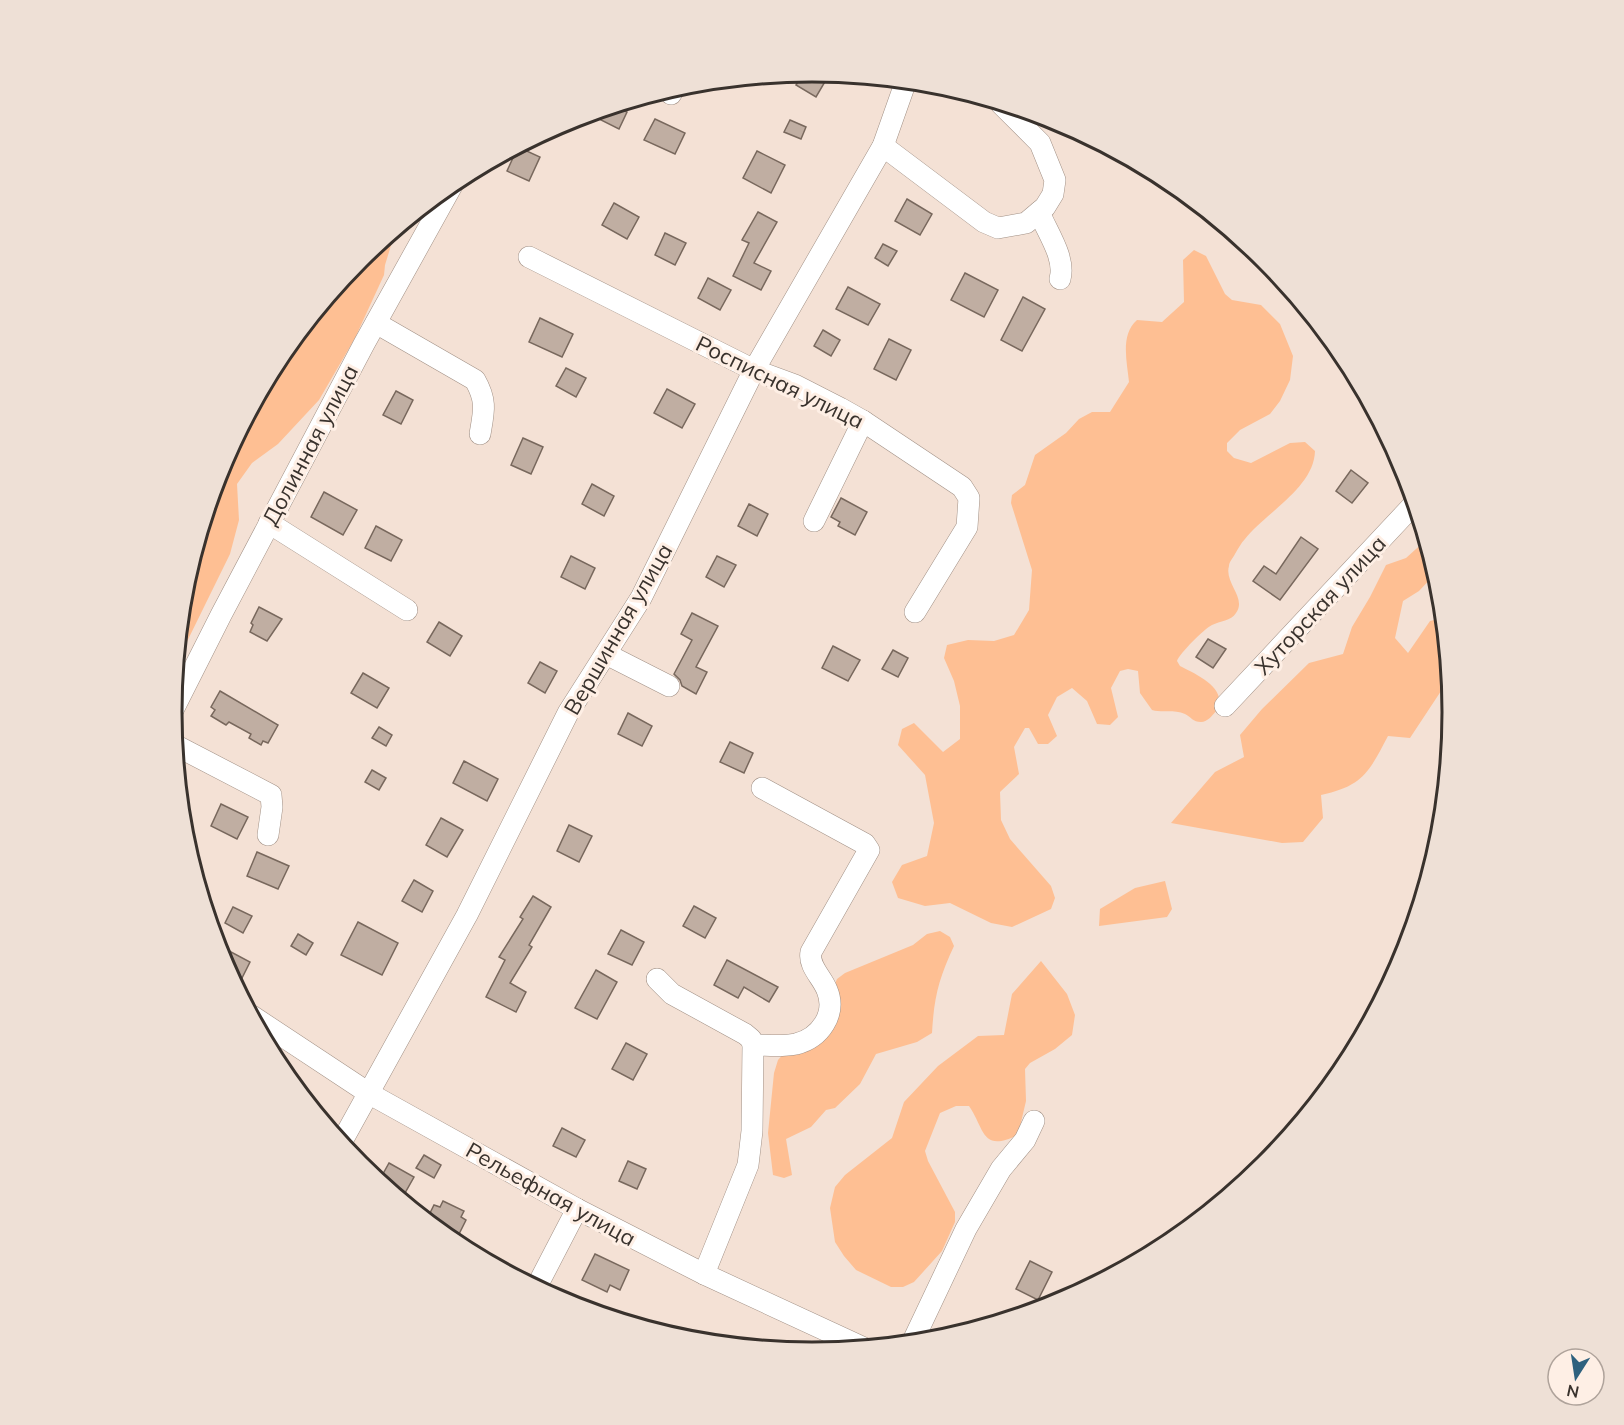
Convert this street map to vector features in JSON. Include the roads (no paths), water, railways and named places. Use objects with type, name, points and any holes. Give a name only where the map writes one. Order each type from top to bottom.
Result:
[{"type":"street","name":"Вершинная улица","points":[[345,1136],[467,915],[568,713],[641,598],[754,370],[883,146],[903,90]]},
{"type":"street","points":[[883,146],[984,222],[998,228],[1026,224],[1045,207],[1053,194],[1055,180],[1040,143],[1012,115]]},
{"type":"street","name":"Долинная улица","points":[[182,692],[269,523],[442,203]]},
{"type":"street","points":[[1039,213],[1061,261],[1060,279]]},
{"type":"street","name":"Росписная улица","points":[[529,257],[754,370],[795,385],[863,421],[962,487],[969,498],[967,527],[915,612]]},
{"type":"street","points":[[376,322],[475,380],[483,394],[484,410],[480,434]]},
{"type":"street","points":[[814,521],[863,421]]},
{"type":"street","name":"Хуторская улица","points":[[1225,706],[1409,510]]},
{"type":"street","points":[[269,523],[407,610]]},
{"type":"street","points":[[606,654],[669,686]]},
{"type":"street","points":[[183,749],[271,795],[273,807],[267,835]]},
{"type":"street","points":[[753,1045],[796,1044],[812,1036],[825,1022],[830,1012],[831,1001],[823,982],[811,964],[811,952],[869,850],[865,844],[762,788]]},
{"type":"street","points":[[657,979],[672,994],[745,1034],[751,1039],[753,1045],[752,1131],[748,1165],[704,1274]]},
{"type":"street","name":"Рельефная улица","points":[[265,1024],[369,1094],[577,1209],[704,1274],[849,1341]]},
{"type":"street","points":[[917,1333],[966,1229],[1001,1169],[1025,1140],[1034,1121]]},
{"type":"street","points":[[540,1281],[577,1209]]}]
